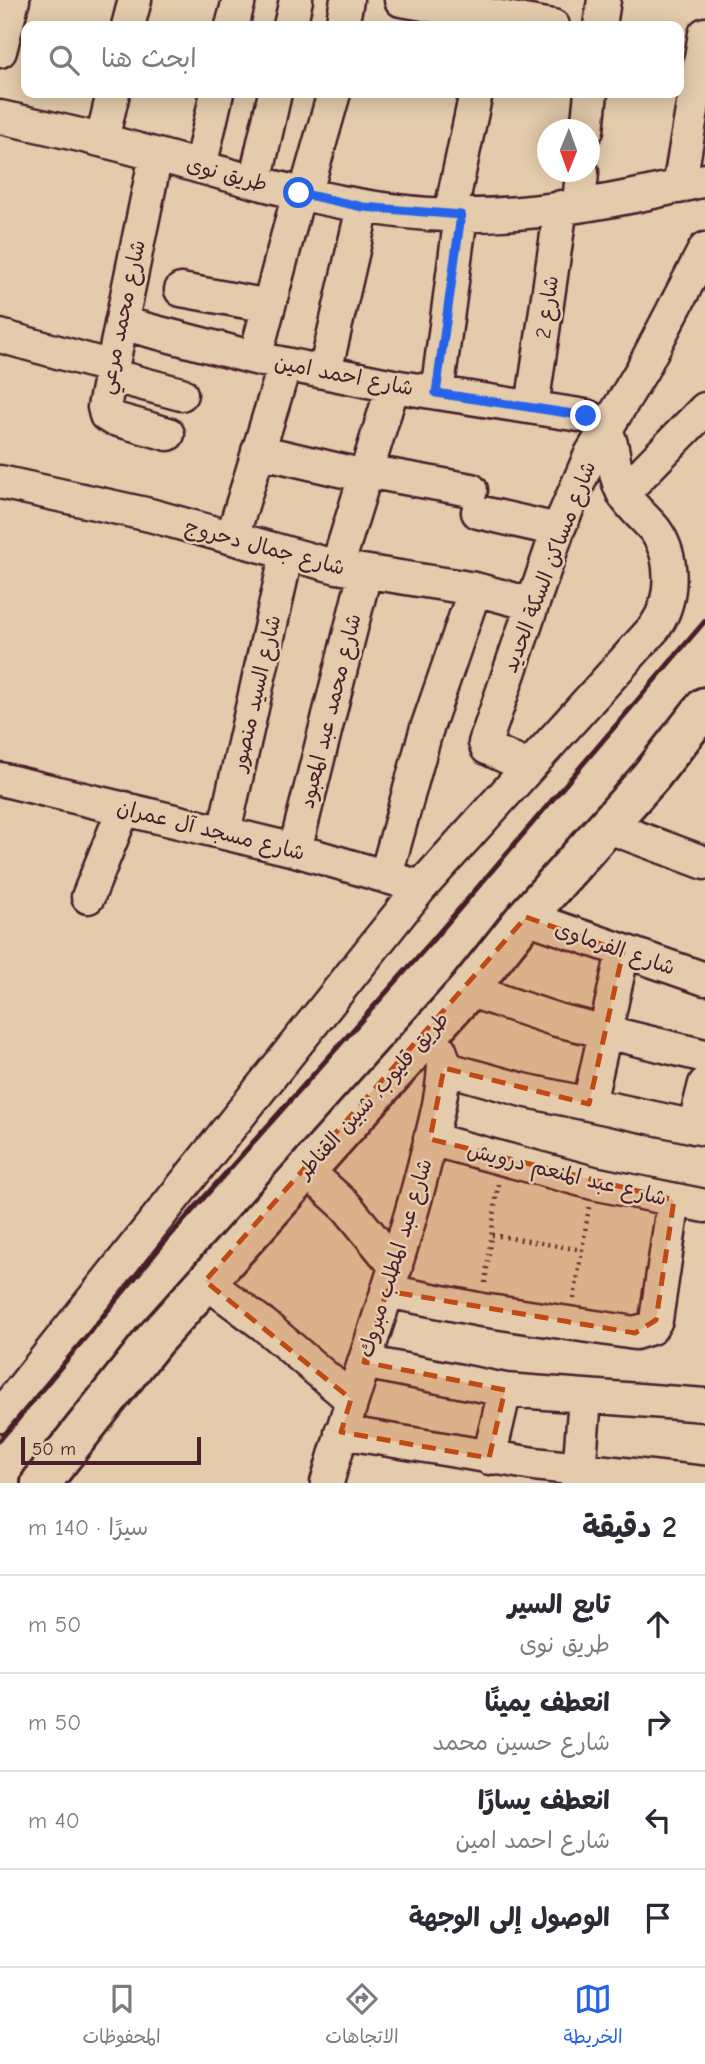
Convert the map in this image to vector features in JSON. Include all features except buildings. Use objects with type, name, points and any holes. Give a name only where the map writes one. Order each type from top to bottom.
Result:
[{"type":"main road","name":"طريق قليوب, شبين القناطر","points":[[41,1483],[154,1340],[305,1169],[435,1052],[468,990],[526,917],[703,714]]},
{"type":"street","points":[[0,51],[13,0]]},
{"type":"street","points":[[129,21],[135,0]]},
{"type":"street","points":[[233,21],[239,0]]},
{"type":"street","points":[[291,21],[296,0]]},
{"type":"street","points":[[343,21],[347,0]]},
{"type":"street","points":[[401,0],[524,11],[543,21]]},
{"type":"street","points":[[601,21],[604,0]]},
{"type":"street","points":[[692,183],[695,51]]},
{"type":"street","points":[[102,140],[112,98]]},
{"type":"street","points":[[200,167],[216,98]]},
{"type":"street","points":[[255,182],[274,98]]},
{"type":"street","points":[[232,538],[258,451],[270,361],[268,306],[332,98]]},
{"type":"street","points":[[436,393],[456,215],[476,98]]},
{"type":"street","points":[[588,119],[590,98]]},
{"type":"street","name":"طريق نوى","points":[[0,117],[102,140],[255,182],[363,207],[456,215],[570,205],[692,183]]},
{"type":"street","name":"شارع محمد مرعي","points":[[156,155],[104,407],[106,415],[167,434]]},
{"type":"street","name":"شارع 2","points":[[532,407],[570,205],[578,182]]},
{"type":"street","points":[[325,372],[363,207]]},
{"type":"street","name":"شارع مساكن السكة الحديد","points":[[528,767],[487,748],[485,743],[531,604],[558,530],[606,428],[642,370],[705,249]]},
{"type":"street","points":[[181,290],[268,306]]},
{"type":"street","name":"شارع احمد امين","points":[[121,323],[270,361],[393,386],[586,416],[606,428]]},
{"type":"street","points":[[0,336],[181,394]]},
{"type":"street","points":[[351,570],[365,474],[393,386]]},
{"type":"street","points":[[623,493],[705,409]]},
{"type":"street","points":[[0,1416],[421,887],[664,614],[670,582],[663,548],[656,532],[623,493],[606,428]]},
{"type":"street","points":[[258,451],[475,501],[558,530]]},
{"type":"street","name":"شارع جمال دحروج","points":[[0,482],[150,515],[351,570],[475,589],[531,604]]},
{"type":"street","name":"شارع السيد منصور","points":[[224,832],[287,554]]},
{"type":"street","name":"شارع محمد عبد المعبود","points":[[295,850],[351,570]]},
{"type":"street","points":[[386,875],[426,731],[475,589]]},
{"type":"street","name":"شارع مسجد آل عمران","points":[[0,779],[295,850],[421,887]]},
{"type":"street","points":[[88,897],[124,808]]},
{"type":"street","points":[[606,826],[705,863]]},
{"type":"street","name":"شارع الفرماوى","points":[[526,917],[705,979]]},
{"type":"street","points":[[589,1104],[623,952]]},
{"type":"street","points":[[468,990],[515,1008],[604,1033],[705,1056]]},
{"type":"street","points":[[435,1052],[589,1104],[700,1128],[705,1084]]},
{"type":"street","name":"شارع عبد المطلب مبروك","points":[[327,1483],[351,1399],[391,1279],[430,1139],[435,1052]]},
{"type":"street","name":"شارع عبد المنعم درويش","points":[[430,1139],[593,1183],[705,1206]]},
{"type":"street","points":[[305,1169],[347,1207],[391,1279],[482,1310],[635,1333],[651,1328],[656,1320],[674,1200]]},
{"type":"street","points":[[205,1281],[264,1325],[351,1399]]},
{"type":"street","points":[[364,1362],[505,1390],[585,1399],[705,1405]]},
{"type":"street","points":[[489,1458],[505,1390]]},
{"type":"street","points":[[579,1476],[585,1399]]},
{"type":"street","points":[[341,1432],[579,1476],[704,1483]]},
{"type":"path","points":[[482,1310],[502,1159]]},
{"type":"path","points":[[570,1324],[593,1183]]},
{"type":"path","points":[[492,1235],[582,1250]]},
{"type":"highlighted area","points":[[526,917],[623,952],[589,1104],[444,1068],[430,1139],[674,1200],[656,1320],[635,1333],[387,1291],[364,1362],[505,1390],[489,1458],[341,1432],[351,1399],[205,1281]]},
{"type":"railway","points":[[0,1440],[169,1237],[431,942],[705,621]]},
{"type":"route","points":[[299,193],[363,207],[461,215],[436,393],[586,416]]}]
